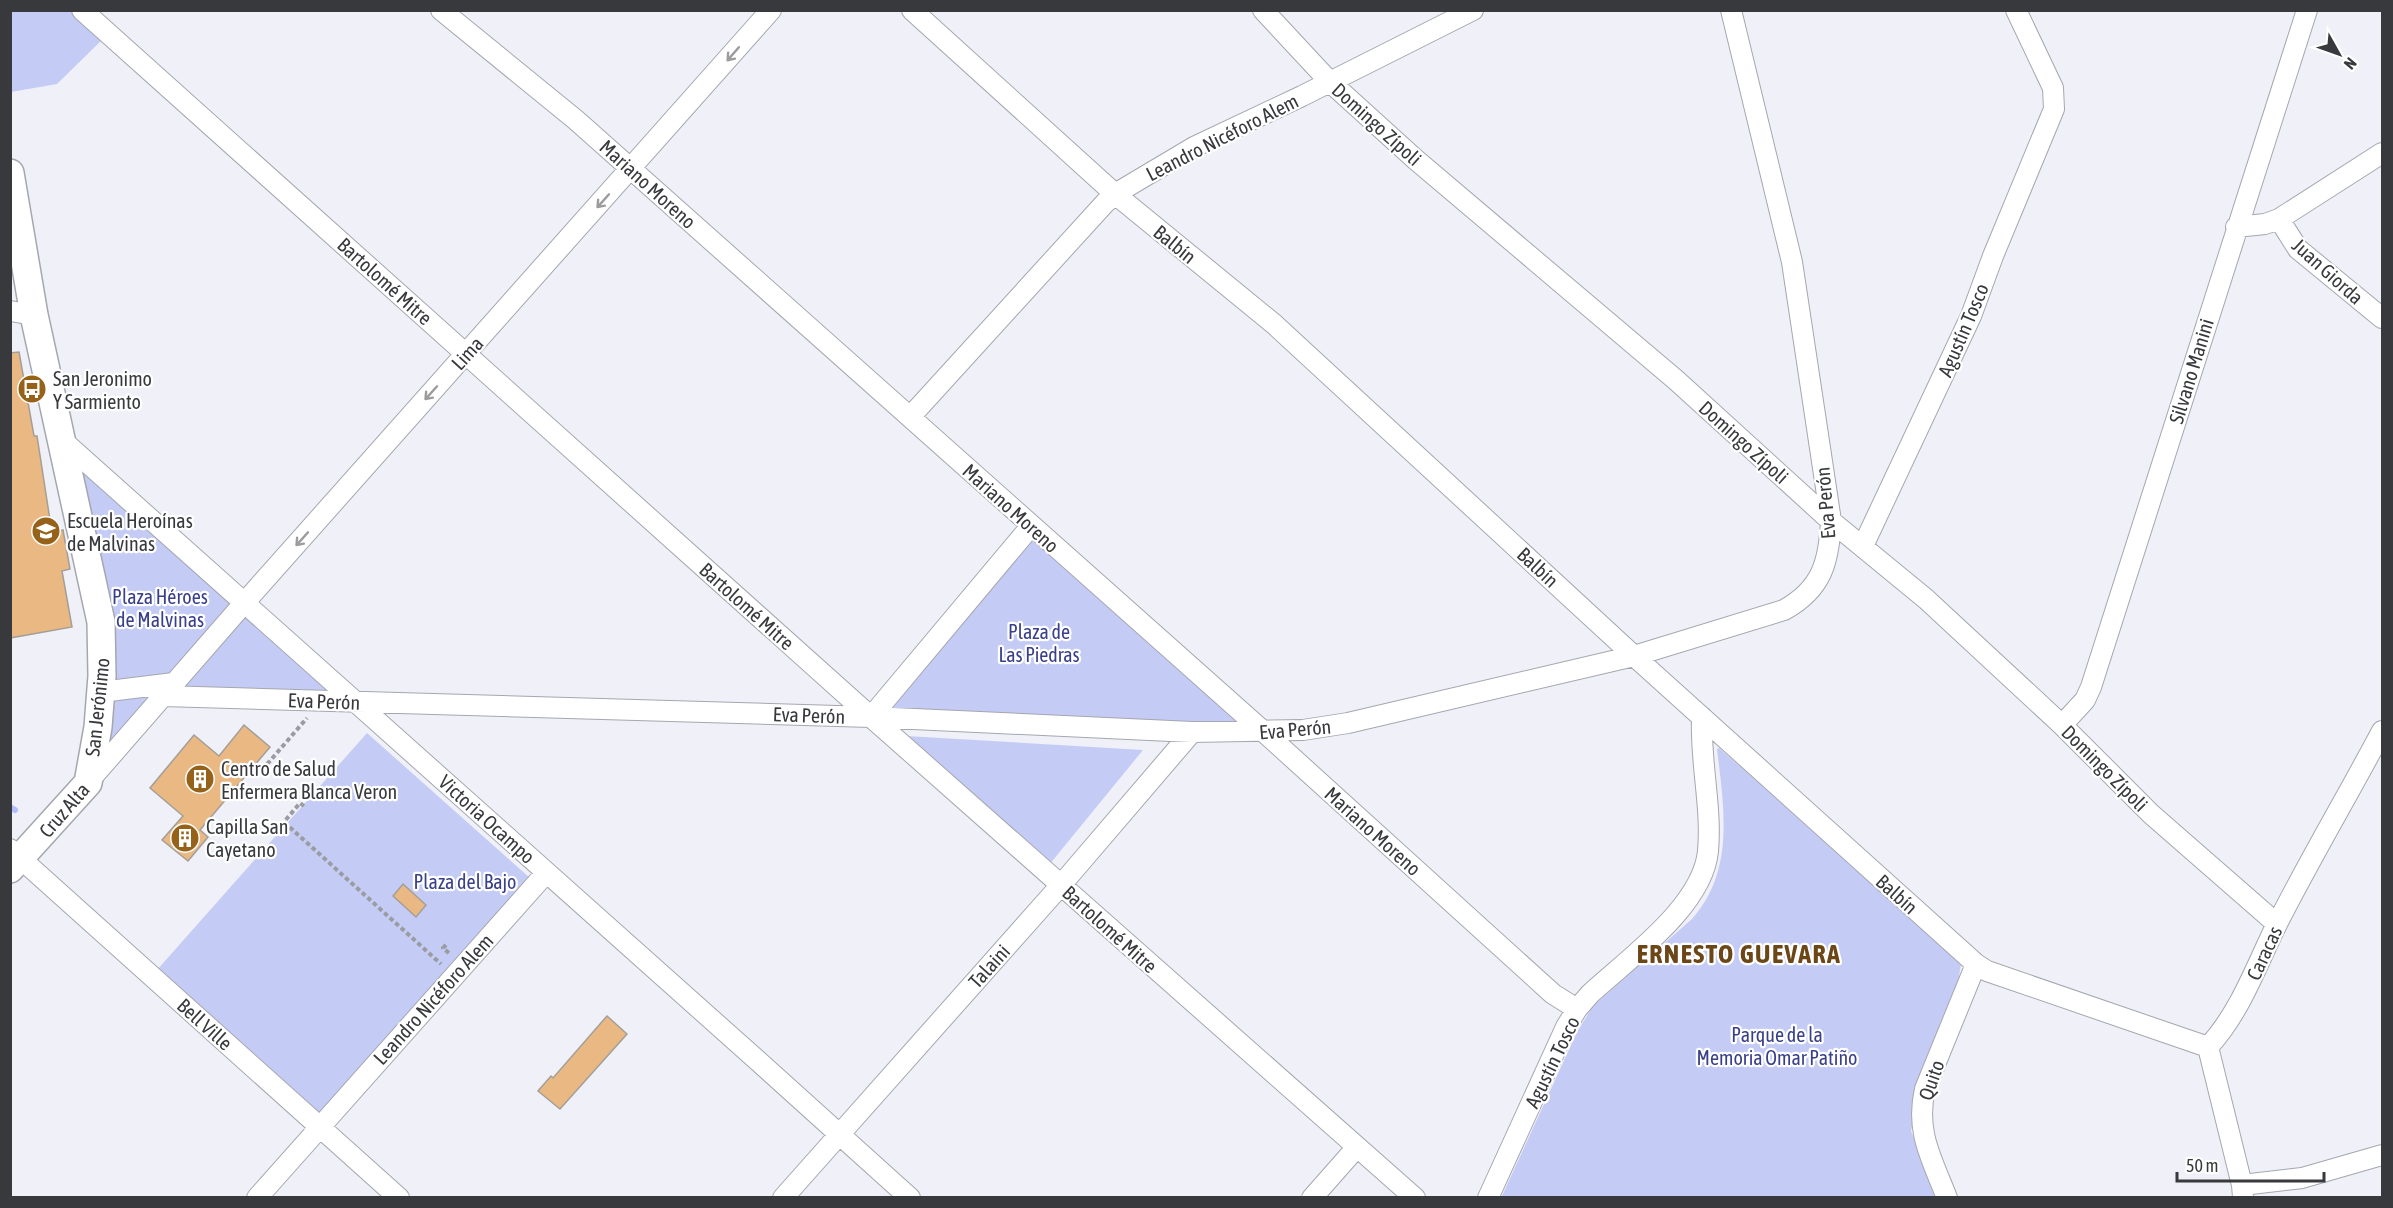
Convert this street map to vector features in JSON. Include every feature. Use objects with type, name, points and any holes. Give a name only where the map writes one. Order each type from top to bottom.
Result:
[{"type":"main road","name":"San Jerónimo","points":[[10,173],[22,313],[63,441],[101,622],[103,646],[101,692],[98,727],[88,783]]},
{"type":"main road","name":"Cruz Alta","points":[[14,859],[88,783]]},
{"type":"street","name":"Bartolomé Mitre","points":[[82,10],[871,717],[1414,1197]]},
{"type":"street","name":"Mariano Moreno","points":[[441,10],[553,101],[1264,732],[1553,994],[1577,1009]]},
{"type":"street","name":"Lima","points":[[169,689],[771,10]]},
{"type":"street","name":"Balbín","points":[[912,10],[1115,194],[1274,324],[1634,656],[1976,964],[1987,971],[2208,1047]]},
{"type":"street","name":"Domingo Zípoli","points":[[1263,10],[1329,81],[1415,159],[1668,373],[1831,521],[1926,599],[2062,725],[2151,814],[2277,924]]},
{"type":"street","name":"Leandro Nicéforo Alem","points":[[910,417],[1115,194],[1194,147],[1473,10]]},
{"type":"street","name":"Eva Perón","points":[[101,692],[169,689],[321,701],[871,717],[1192,732],[1264,732],[1303,730],[1348,723],[1634,656],[1763,618],[1800,601],[1812,587],[1825,567],[1829,552],[1831,521],[1788,243],[1731,10]]},
{"type":"street","name":"Agustín Tosco","points":[[1863,546],[1971,316],[2054,109],[2053,88],[2016,10]]},
{"type":"street","name":"Silvano Manini","points":[[2062,725],[2085,700],[2091,687],[2307,10]]},
{"type":"street","points":[[2236,227],[2265,224],[2279,219],[2382,153]]},
{"type":"street","name":"Juan Giorda","points":[[2279,219],[2298,249],[2382,318]]},
{"type":"street","name":"Victoria Ocampo","points":[[63,441],[359,702],[546,873],[910,1197]]},
{"type":"street","points":[[871,717],[1031,526]]},
{"type":"street","name":"Cruz Alta","points":[[88,783],[169,689]]},
{"type":"street","name":"Agustín Tosco","points":[[1488,1197],[1566,1027],[1577,1009],[1590,994],[1678,912],[1692,894],[1702,875],[1708,852],[1708,829],[1701,744],[1702,717]]},
{"type":"street","name":"Caracas","points":[[2208,1047],[2217,1038],[2247,989],[2277,924],[2382,731]]},
{"type":"street","name":"Talaini","points":[[783,1197],[1061,885],[1192,732]]},
{"type":"street","name":"Bell Ville","points":[[14,859],[399,1197]]},
{"type":"street","name":"Leandro Nicéforo Alem","points":[[256,1197],[546,873]]},
{"type":"street","name":"Quito","points":[[1947,1197],[1925,1140],[1921,1108],[1925,1089],[1976,964]]},
{"type":"street","points":[[2208,1047],[2242,1191],[2302,1178],[2382,1155]]},
{"type":"street","points":[[1312,1197],[1357,1147]]},
{"type":"path","points":[[256,764],[263,770],[321,701]]},
{"type":"path","points":[[304,806],[300,803],[284,822],[445,968]]},
{"type":"green space","points":[[11,11],[82,11],[108,34],[57,84],[11,92]]},
{"type":"green space","name":"Plaza Héroes de Malvinas","points":[[63,441],[359,702],[163,696],[88,783],[102,676]]},
{"type":"green space","name":"Plaza de Las Piedras","points":[[1031,526],[1264,732],[871,717]]},
{"type":"green space","name":"Plaza del Bajo","points":[[367,733],[530,878],[320,1115],[157,970]]},
{"type":"green space","points":[[906,736],[1143,750],[1049,865]]},
{"type":"green space","name":"Parque de la Memoria Omar Patiño","points":[[1719,748],[1958,956],[1961,964],[1957,989],[1916,1109],[1911,1131],[1938,1197],[1501,1198],[1577,1032],[1593,1006],[1692,919],[1706,900],[1721,860],[1723,838],[1724,816],[1717,749]]},
{"type":"building","points":[[19,352],[34,436],[37,436],[52,533],[63,530],[70,569],[62,571],[72,627],[10,638],[10,353]]},
{"type":"building","name":"Centro de Salud Enfermera Blanca Veron","points":[[244,725],[270,747],[200,830],[208,837],[188,861],[162,840],[183,816],[150,788],[194,735],[219,756]]},
{"type":"building","points":[[403,884],[426,905],[416,917],[393,896]]},
{"type":"building","points":[[607,1016],[627,1034],[560,1109],[538,1091],[551,1076],[553,1078]]},
{"type":"waterway","points":[[10,807],[15,810]]},
{"type":"place","name":"San Jeronimo Y Sarmiento","points":[[32,389]]},
{"type":"place","name":"Escuela Heroínas de Malvinas","points":[[46,531]]},
{"type":"place","name":"Centro de Salud Enfermera Blanca Veron","points":[[200,779]]},
{"type":"place","name":"Capilla San Cayetano","points":[[185,838]]},
{"type":"district","name":"ERNESTO GUEVARA","points":[[1739,954]]}]
